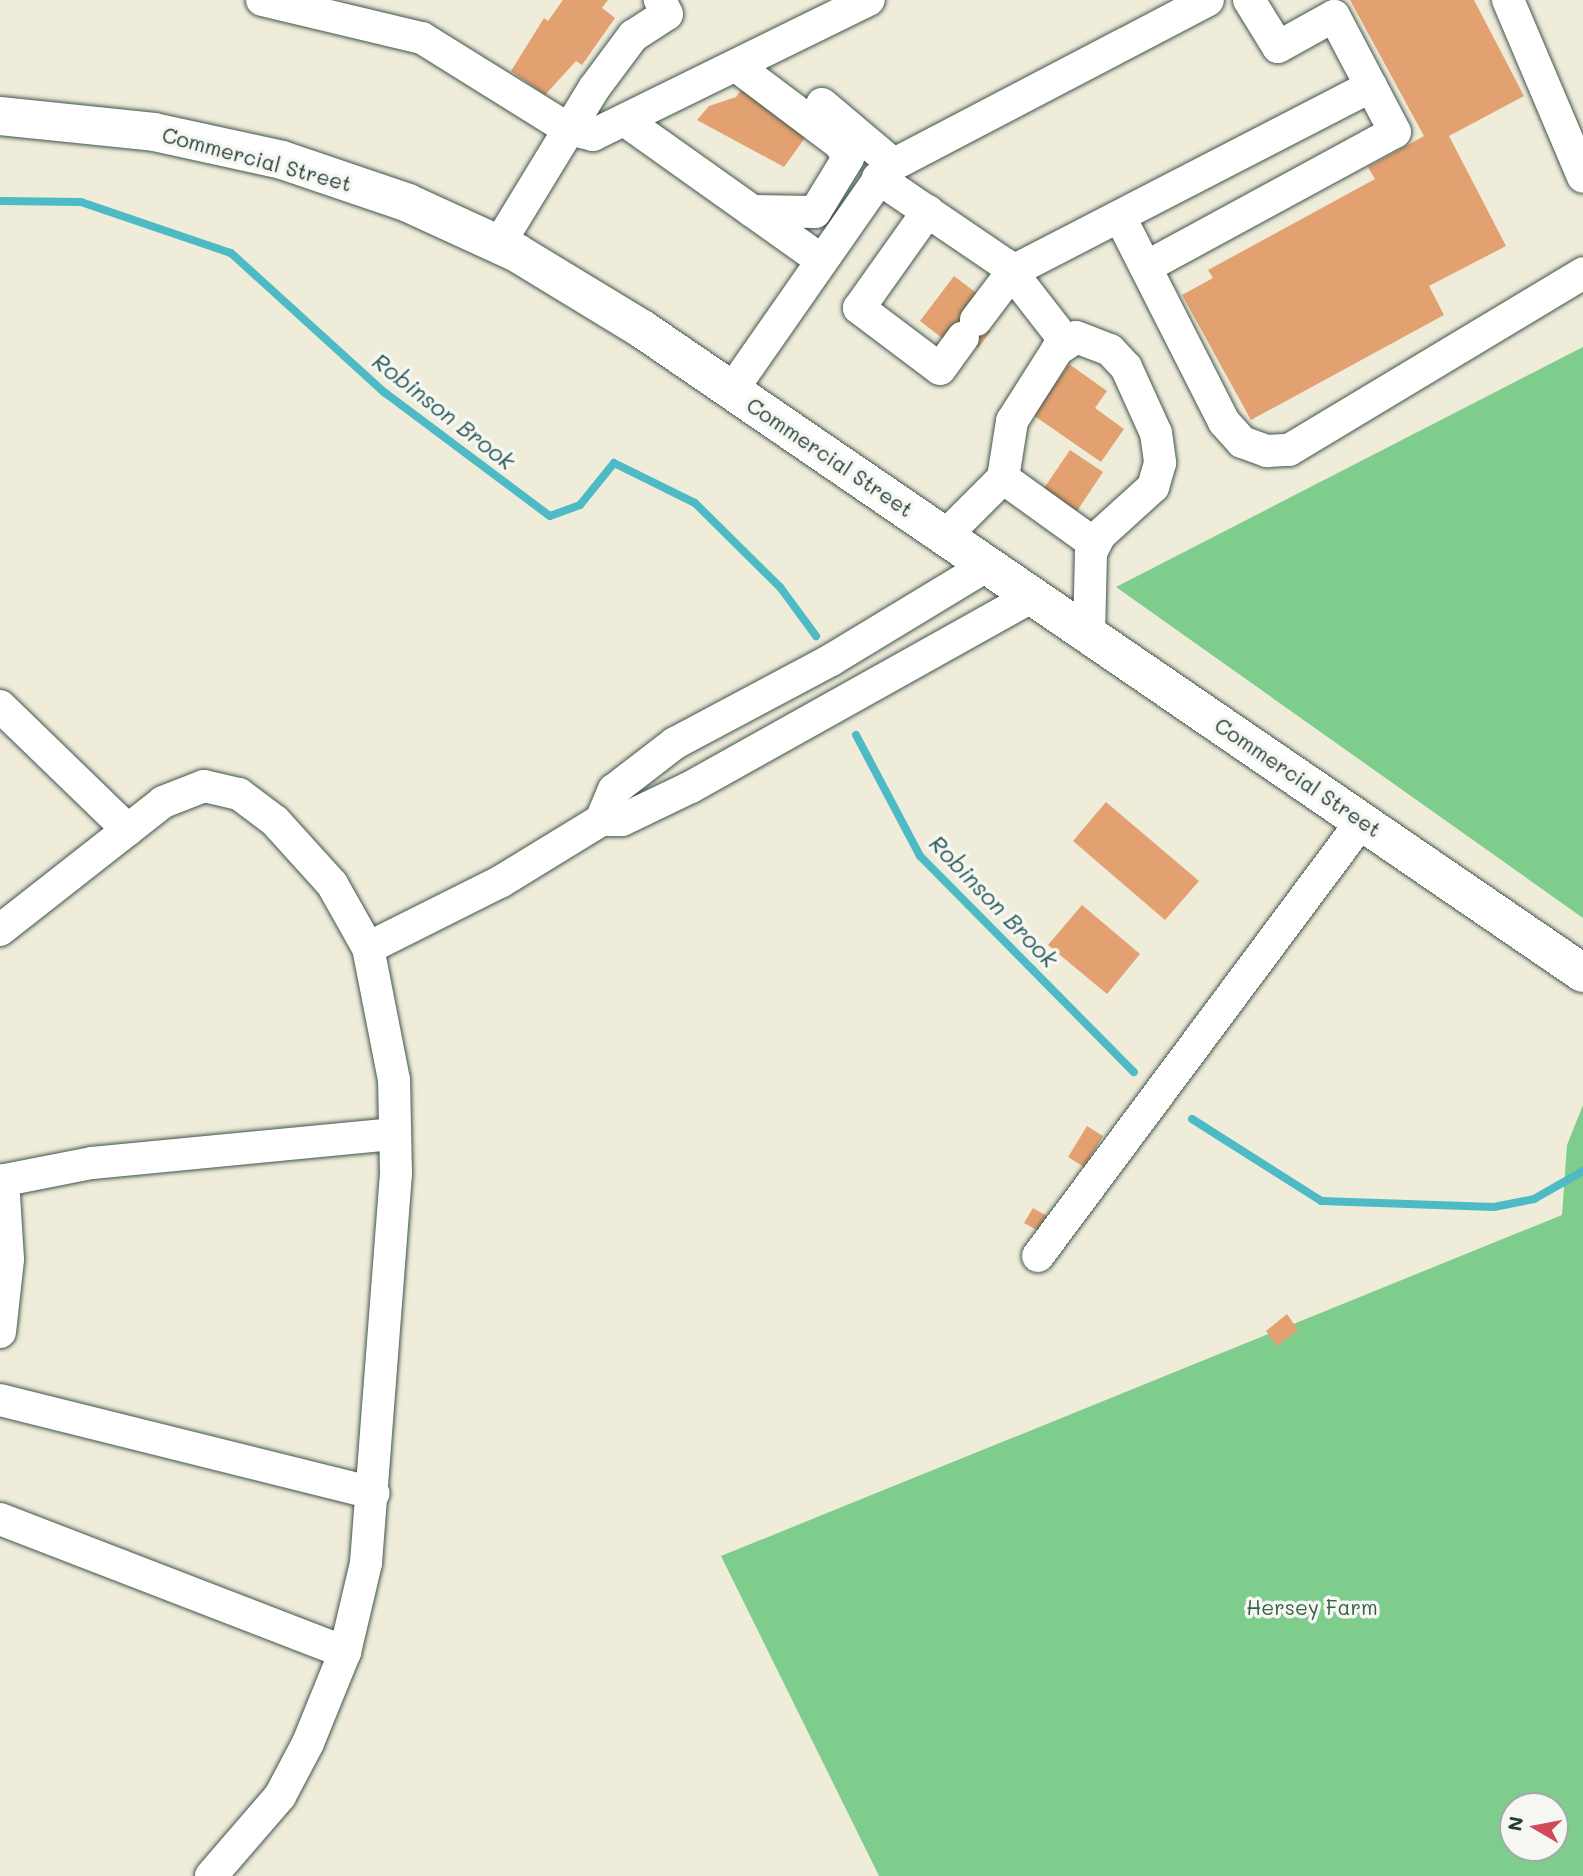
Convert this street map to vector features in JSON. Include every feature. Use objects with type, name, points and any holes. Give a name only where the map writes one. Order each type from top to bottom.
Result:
[{"type":"main road","name":"Commercial Street","points":[[0,116],[155,132],[271,158],[384,194],[499,244],[597,300],[732,390],[1583,973]]},
{"type":"lane","points":[[262,0],[422,38],[568,129],[593,135],[628,122],[749,63],[869,0]]},
{"type":"lane","points":[[499,244],[568,129],[633,36],[667,14],[660,0]]},
{"type":"lane","points":[[732,390],[885,171],[1208,0]]},
{"type":"lane","points":[[1146,267],[1395,132],[1334,16],[1278,47],[1249,0]]},
{"type":"lane","points":[[1508,0],[1583,177]]},
{"type":"lane","points":[[749,63],[867,137],[885,171],[928,211],[1013,271],[1066,342]]},
{"type":"lane","points":[[749,63],[840,144],[848,158],[814,212],[752,211]]},
{"type":"lane","points":[[928,211],[859,308],[940,369],[1013,271],[1371,86]]},
{"type":"lane","points":[[628,122],[821,260]]},
{"type":"lane","points":[[1120,217],[1224,422],[1242,442],[1278,453],[1583,273]]},
{"type":"lane","points":[[944,536],[1003,478],[1015,412],[1066,342],[1087,338],[1119,358],[1161,452],[1153,487],[1095,544],[1088,575],[1089,634]]},
{"type":"lane","points":[[1003,478],[1095,544]]},
{"type":"lane","points":[[601,820],[608,800],[638,768],[718,719],[988,565]]},
{"type":"lane","points":[[368,948],[500,881],[601,820],[641,812],[1033,596]]},
{"type":"lane","points":[[0,706],[128,830]]},
{"type":"lane","points":[[718,719],[739,760]]},
{"type":"lane","points":[[0,930],[128,830],[183,791],[215,787],[239,794],[275,821],[332,884],[368,948],[390,1055],[396,1134],[374,1493],[345,1652],[281,1796],[211,1876]]},
{"type":"lane","points":[[1038,1256],[1362,821]]},
{"type":"lane","points":[[0,1332],[8,1259],[1,1181],[92,1163],[396,1134]]},
{"type":"lane","points":[[0,1400],[374,1493]]},
{"type":"lane","points":[[0,1519],[345,1652]]},
{"type":"green space","points":[[1583,347],[1583,918],[1116,587]]},
{"type":"green space","name":"Hersey Farm","points":[[1583,1105],[1583,1876],[879,1876],[721,1556],[1562,1215],[1567,1145]]},
{"type":"building","points":[[563,0],[608,0],[602,8],[615,18],[582,65],[576,61],[545,95],[511,71],[544,18],[548,21]]},
{"type":"building","points":[[1350,0],[1474,0],[1524,96],[1449,136],[1506,246],[1429,286],[1444,315],[1251,420],[1182,295],[1213,278],[1208,270],[1375,179],[1368,167],[1424,136]]},
{"type":"building","points":[[743,88],[807,135],[784,167],[697,120],[709,106],[736,97]]},
{"type":"building","points":[[954,276],[979,295],[967,312],[991,331],[978,348],[954,331],[946,341],[920,321]]},
{"type":"building","points":[[1069,364],[1107,391],[1095,408],[1124,429],[1101,462],[1033,415]]},
{"type":"building","points":[[1070,450],[1103,472],[1073,517],[1040,494]]},
{"type":"building","points":[[1106,802],[1199,881],[1165,920],[1073,841]]},
{"type":"building","points":[[1082,905],[1140,954],[1107,994],[1048,945]]},
{"type":"building","points":[[1087,1126],[1103,1136],[1084,1167],[1068,1157]]},
{"type":"building","points":[[1033,1208],[1052,1219],[1044,1234],[1024,1223]]},
{"type":"building","points":[[1287,1314],[1298,1330],[1277,1346],[1266,1331]]},
{"type":"waterway","name":"Robinson Brook","points":[[0,201],[81,202],[231,253],[384,392],[550,516],[580,505],[614,463],[695,503],[780,587],[816,636]]},
{"type":"waterway","name":"Robinson Brook","points":[[856,735],[920,856],[1134,1072]]},
{"type":"waterway","name":"Robinson Brook","points":[[1192,1119],[1321,1201],[1494,1207],[1534,1199],[1583,1171]]}]
